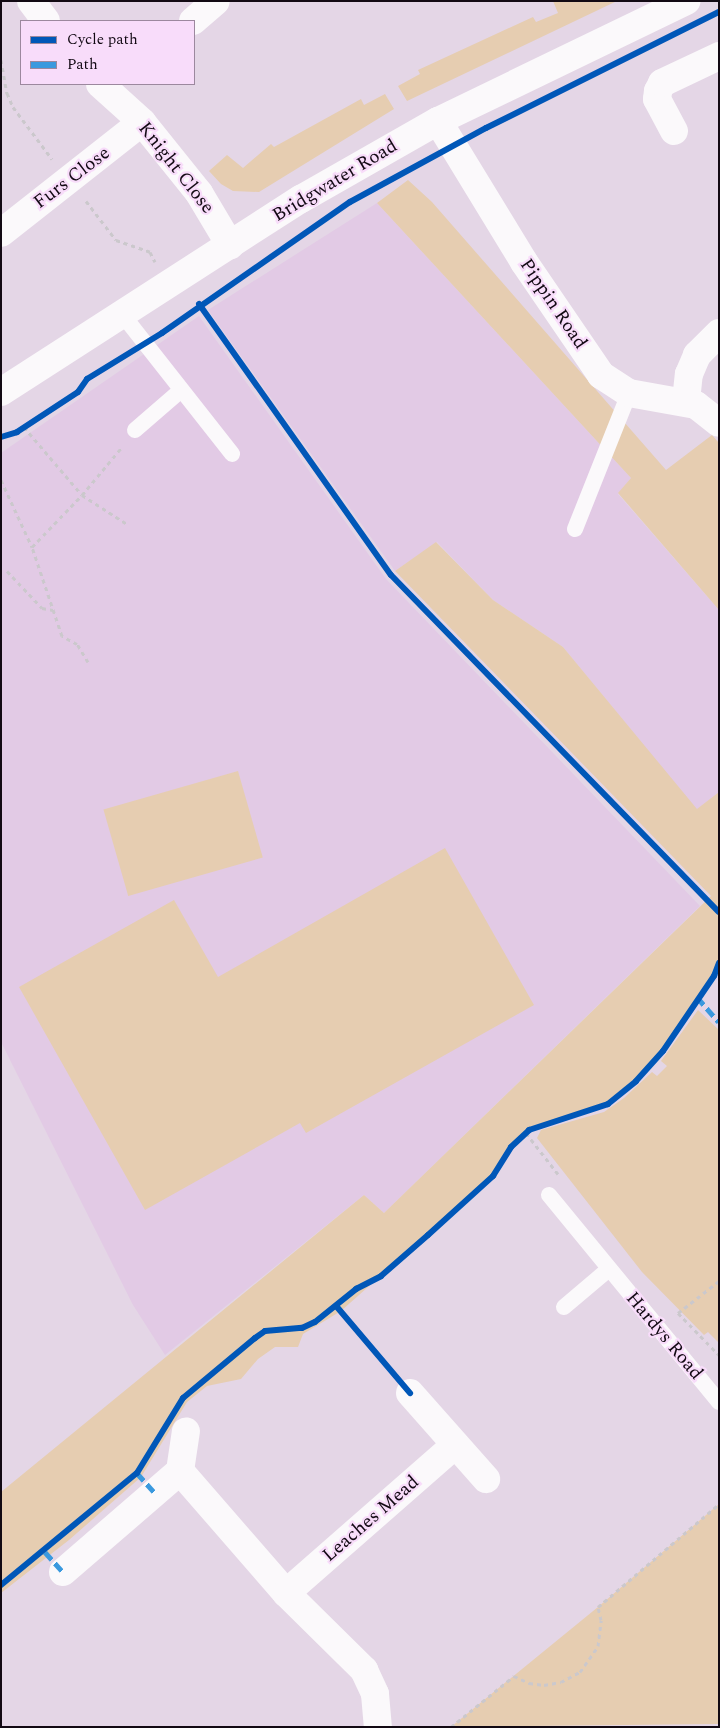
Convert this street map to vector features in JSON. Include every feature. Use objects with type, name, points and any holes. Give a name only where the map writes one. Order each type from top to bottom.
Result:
[{"type":"street","points":[[31,1],[45,20]]},
{"type":"street","points":[[194,20],[216,1]]},
{"type":"street","name":"Bridgwater Road","points":[[1,392],[301,200],[438,121],[686,1]]},
{"type":"street","points":[[674,131],[657,99],[662,83],[719,56]]},
{"type":"street","name":"Knight Close","points":[[114,88],[199,193],[230,245]]},
{"type":"street","name":"Pippin Road","points":[[438,121],[524,262],[601,375],[629,393],[686,401],[709,413],[719,423]]},
{"type":"street","name":"Furs Close","points":[[1,233],[142,122]]},
{"type":"street","points":[[686,401],[694,360],[704,346],[719,333]]},
{"type":"street","points":[[410,1393],[486,1479]]},
{"type":"street","points":[[63,1572],[180,1471],[186,1431]]},
{"type":"street","name":"Leaches Mead","points":[[286,1593],[455,1445]]},
{"type":"street","points":[[180,1471],[286,1593],[364,1670],[375,1694],[378,1727]]},
{"type":"lane","points":[[122,314],[180,391],[232,454]]},
{"type":"lane","points":[[136,430],[180,391]]},
{"type":"lane","points":[[575,529],[629,393]]},
{"type":"lane","name":"Hardys Road","points":[[549,1195],[719,1402]]},
{"type":"lane","points":[[564,1307],[609,1269]]},
{"type":"path","points":[[24,427],[82,496],[126,524]]},
{"type":"path","points":[[32,547],[82,496],[136,430]]},
{"type":"path","points":[[1,480],[32,547],[62,636],[77,644],[88,662]]},
{"type":"path","points":[[7,571],[42,608],[53,611]]},
{"type":"path","points":[[678,1314],[719,1281]]},
{"type":"path","points":[[451,1727],[514,1676],[529,1683],[544,1685],[561,1682],[580,1672],[598,1646],[601,1620],[598,1607],[719,1504]]},
{"type":"shaded area","points":[[553,1],[617,1],[407,101],[398,86],[420,74],[418,70],[533,17],[536,22],[558,13]]},
{"type":"shaded area","points":[[385,94],[394,109],[259,192],[233,191],[221,184],[209,171],[227,155],[243,168],[271,144],[274,147],[361,99],[364,105]]},
{"type":"shaded area","points":[[408,180],[432,202],[666,470],[712,435],[719,443],[719,610],[618,493],[631,478],[377,203]]},
{"type":"shaded area","points":[[377,203],[631,478],[618,494],[719,610],[719,792],[697,810],[563,647],[493,600],[437,542],[395,571],[208,310]]},
{"type":"shaded area","points":[[199,316],[386,579],[700,906],[384,1213],[364,1195],[165,1355],[133,1305],[1,1042],[1,453]]},
{"type":"shaded area","points":[[436,542],[493,600],[563,647],[697,809],[719,792],[719,963],[714,976],[663,1051],[636,1081],[608,1104],[529,1130],[511,1147],[493,1176],[341,1311],[303,1334],[298,1347],[275,1347],[258,1359],[241,1379],[207,1386],[187,1402],[141,1477],[69,1540],[1,1593],[1,1492],[364,1195],[384,1213],[711,896],[395,571]]},
{"type":"shaded area","points":[[238,771],[263,858],[128,896],[103,810]]},
{"type":"shaded area","points":[[445,848],[534,1005],[306,1133],[300,1123],[145,1210],[19,987],[174,900],[218,977]]},
{"type":"shaded area","points":[[698,1010],[719,1030],[719,1343],[708,1332],[704,1335],[642,1272],[537,1138],[541,1130],[604,1112],[624,1098],[652,1072],[657,1076],[667,1066],[661,1061]]},
{"type":"shaded area","points":[[719,1504],[719,1724],[451,1727],[598,1607]]},
{"type":"marked path","points":[[697,997],[719,1022]]},
{"type":"marked path","points":[[137,1473],[155,1493]]},
{"type":"marked path","points":[[45,1552],[63,1572]]},
{"type":"cycle path","points":[[1,437],[17,432],[78,392],[87,379],[162,333],[350,202],[486,128],[719,12]]},
{"type":"cycle path","points":[[199,304],[391,575],[719,912]]},
{"type":"cycle path","points":[[1,1585],[137,1473],[183,1398],[255,1338],[265,1331],[302,1328],[315,1322],[356,1289],[381,1276],[428,1235],[493,1176],[511,1147],[529,1130],[608,1104],[636,1081],[663,1051],[714,976],[719,963]]},
{"type":"cycle path","points":[[337,1307],[410,1393]]}]
